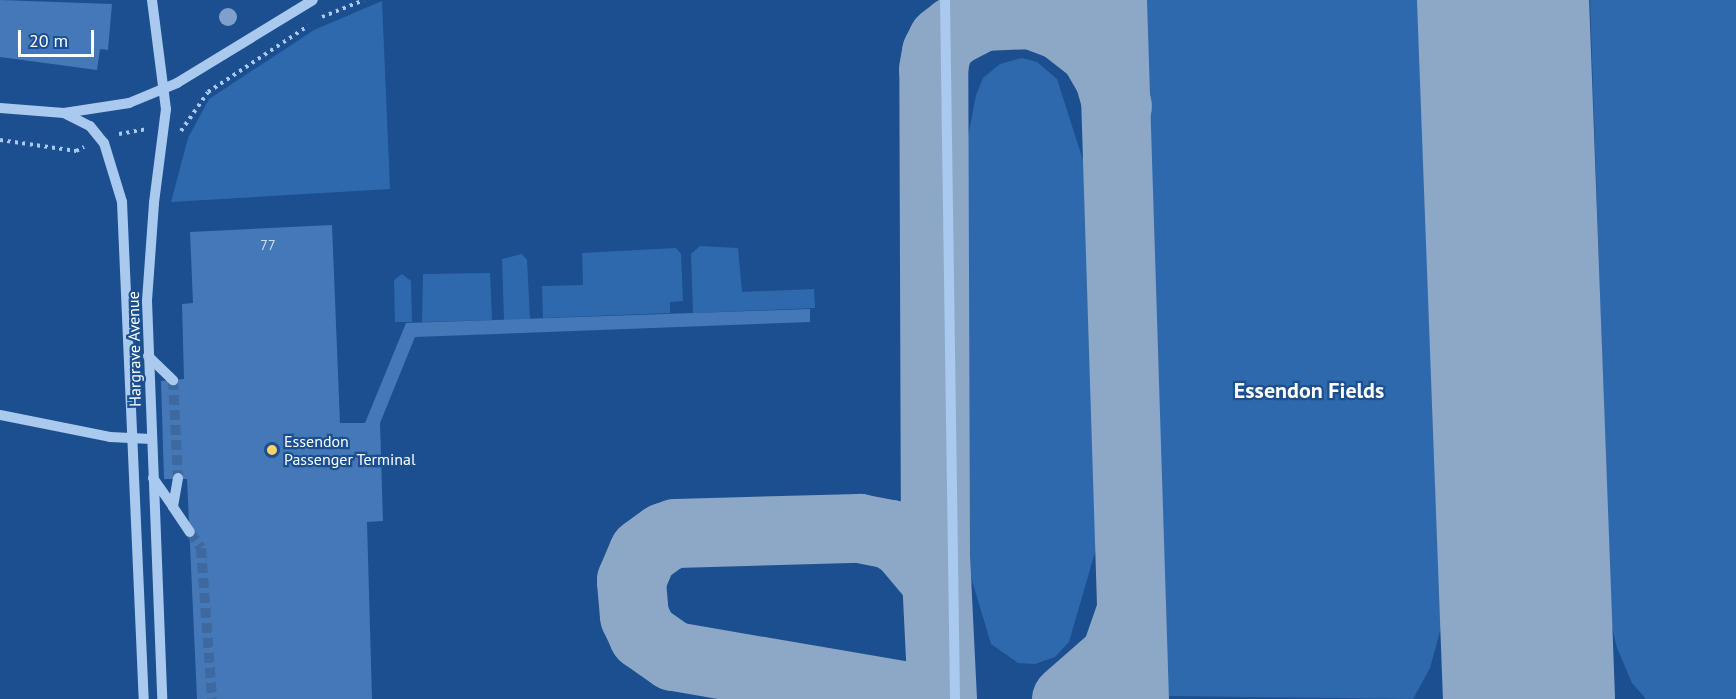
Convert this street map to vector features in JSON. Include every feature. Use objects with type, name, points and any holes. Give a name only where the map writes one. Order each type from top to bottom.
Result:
[{"type":"street","name":"Hargrave Avenue","points":[[152,0],[165,88],[165,129],[149,262],[148,356],[162,699]]},
{"type":"street","points":[[0,108],[64,113],[111,107],[165,88],[313,0]]},
{"type":"street","points":[[945,0],[955,699]]},
{"type":"street","name":"Hargrave Avenue","points":[[64,113],[98,134],[114,167],[122,202],[132,362],[144,699]]},
{"type":"street","points":[[148,356],[173,380]]},
{"type":"street","points":[[0,415],[134,439],[151,439]]},
{"type":"street","points":[[152,478],[190,532]]},
{"type":"street","points":[[173,507],[178,478]]},
{"type":"shaded area","points":[[1127,0],[1428,0],[1442,624],[1430,668],[1413,699],[1169,696],[1153,644]]},
{"type":"shaded area","points":[[1590,0],[1736,0],[1736,699],[1646,699],[1632,683],[1617,648],[1611,623]]},
{"type":"shaded area","points":[[382,1],[390,189],[171,202],[188,138],[209,99],[314,30]]},
{"type":"shaded area","points":[[1022,58],[1037,62],[1057,79],[1089,179],[1095,359],[1098,542],[1069,642],[1055,657],[1035,664],[1018,663],[991,644],[968,567],[962,168],[976,95],[983,78],[1000,64]]},
{"type":"shaded area","points":[[700,246],[738,248],[742,292],[814,289],[815,308],[693,313],[691,254]]},
{"type":"shaded area","points":[[676,248],[681,254],[683,301],[670,302],[670,313],[543,318],[542,286],[583,285],[582,253]]},
{"type":"shaded area","points":[[522,254],[527,260],[530,319],[504,320],[502,259]]},
{"type":"shaded area","points":[[490,273],[492,320],[422,322],[423,274]]},
{"type":"shaded area","points":[[402,274],[411,281],[412,322],[395,322],[394,280]]},
{"type":"building","points":[[0,0],[112,4],[108,50],[100,49],[97,70],[0,57]]},
{"type":"building","name":"Essendon Passenger Terminal","points":[[332,225],[340,423],[365,423],[406,323],[810,309],[810,322],[415,337],[380,423],[383,521],[367,522],[372,699],[197,699],[187,479],[164,479],[161,381],[184,379],[182,304],[193,303],[190,232]]},
{"type":"taxiway","points":[[1112,0],[1134,699]]},
{"type":"taxiway","points":[[942,699],[935,555],[933,69],[936,52],[942,40],[955,30],[982,16],[1031,14],[1062,26],[1093,50],[1109,78],[1117,106]]},
{"type":"taxiway","points":[[925,699],[673,656],[643,635],[634,616],[631,580],[643,552],[664,537],[675,533],[859,528],[890,534],[904,543],[936,581]]},
{"type":"taxiway","points":[[1066,699],[1115,656],[1131,610]]},
{"type":"taxiway","points":[[1515,699],[1528,660]]},
{"type":"runway","points":[[1503,0],[1529,699]]},
{"type":"tunnel","points":[[173,380],[178,478]]},
{"type":"tunnel","points":[[190,532],[201,548],[212,699]]},
{"type":"place","name":"Essendon Passenger Terminal","points":[[272,450]]},
{"type":"district","name":"Essendon Fields","points":[[1309,391]]}]
